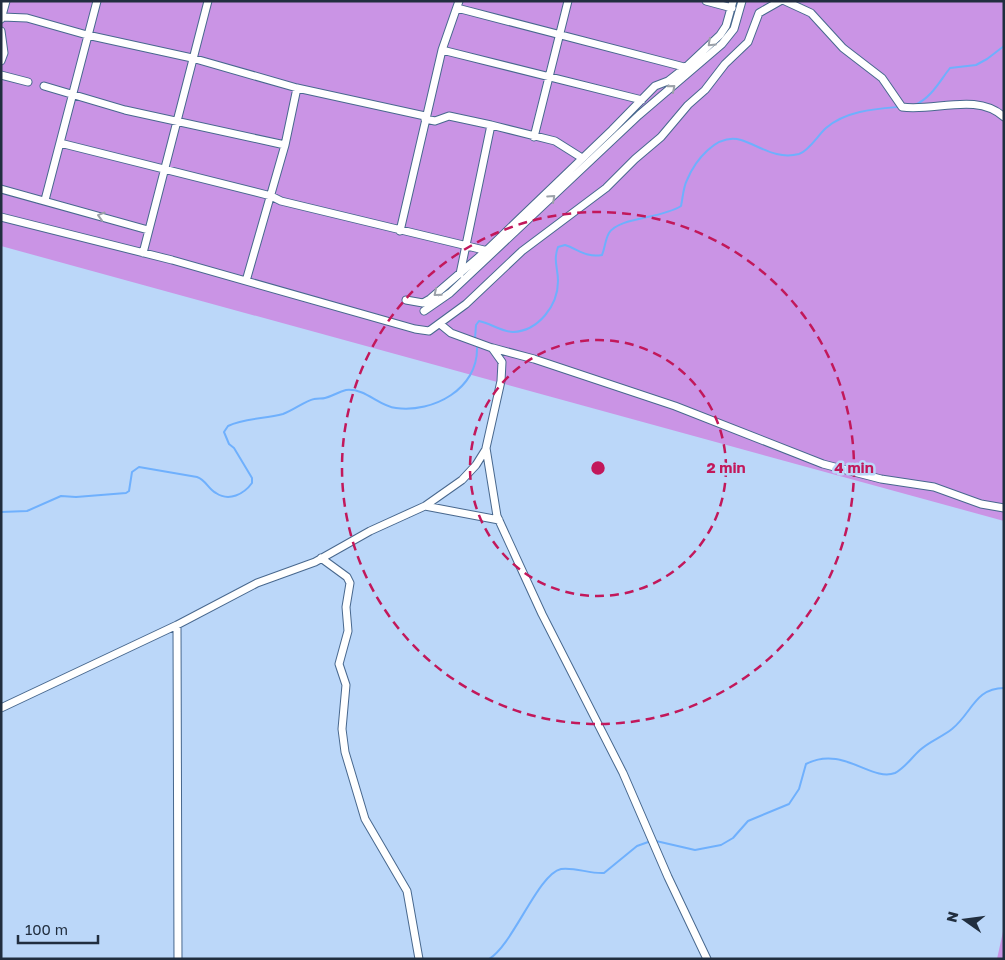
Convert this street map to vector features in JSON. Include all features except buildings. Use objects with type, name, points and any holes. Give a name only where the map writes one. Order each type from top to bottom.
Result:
[{"type":"street","points":[[6,1],[2,18],[27,18],[87,35],[192,58],[297,88],[425,117],[434,121],[450,116],[491,125],[555,141],[582,158]]},
{"type":"street","points":[[45,200],[97,1]]},
{"type":"street","points":[[143,252],[208,1]]},
{"type":"street","points":[[534,137],[568,1]]},
{"type":"street","points":[[702,57],[724,30],[733,4],[706,1]]},
{"type":"street","points":[[406,300],[423,303],[430,299],[490,251],[689,68],[729,37],[734,29],[742,1]]},
{"type":"street","points":[[1,217],[143,252],[422,331],[429,331],[466,304],[522,251],[606,188],[640,154],[661,137],[705,90],[725,64],[748,42],[759,13],[780,1]]},
{"type":"street","points":[[785,1],[811,13],[843,48],[882,78],[902,107],[923,108],[979,105],[994,110],[1004,117]]},
{"type":"street","points":[[400,231],[442,50],[458,5],[559,35],[689,68]]},
{"type":"street","points":[[1,31],[4,53],[1,61]]},
{"type":"street","points":[[442,50],[642,100]]},
{"type":"street","points":[[424,311],[450,293],[655,86],[668,81],[689,68]]},
{"type":"street","points":[[1,75],[28,82]]},
{"type":"street","points":[[44,86],[72,96],[125,110],[285,145]]},
{"type":"street","points":[[246,281],[285,145],[297,88]]},
{"type":"street","points":[[460,274],[491,125]]},
{"type":"street","points":[[612,130],[618,135]]},
{"type":"street","points":[[60,143],[271,196],[282,201],[400,231],[490,251]]},
{"type":"street","points":[[1,188],[148,230]]},
{"type":"street","points":[[440,324],[451,333],[492,348],[675,406],[824,464],[881,480],[934,488],[980,504],[1004,508]]},
{"type":"street","points":[[1,708],[177,626],[257,584],[321,558],[370,531],[426,506],[462,480],[476,465],[486,448],[503,368],[502,362],[492,348]]},
{"type":"street","points":[[486,448],[499,520],[542,614],[623,774],[668,877],[707,959]]},
{"type":"street","points":[[426,506],[499,520]]},
{"type":"street","points":[[321,558],[349,580],[346,607],[348,631],[339,664],[346,685],[342,729],[345,752],[365,819],[407,891],[418,959]]},
{"type":"street","points":[[177,626],[178,959]]},
{"type":"shaded area","points":[[1,1],[1004,1],[1004,521],[1,246]]},
{"type":"shaded area","points":[[1004,927],[1004,959],[997,959]]},
{"type":"waterway","points":[[915,105],[931,93],[950,68],[976,65],[1004,46]]},
{"type":"waterway","points":[[475,339],[476,325],[479,321],[505,331],[513,332],[522,331],[538,322],[550,308],[557,290],[556,260],[558,247],[565,245],[587,254],[602,255],[609,233],[614,228],[681,206],[685,186],[695,165],[715,145],[732,139],[741,140],[776,154],[799,154],[810,146],[826,128],[842,118],[860,112],[898,107]]},
{"type":"waterway","points":[[1,512],[27,511],[61,496],[76,497],[126,493],[129,491],[132,472],[139,467],[197,477],[221,496],[236,496],[249,487],[252,483],[252,478],[234,448],[229,444],[224,432],[228,426],[241,421],[283,414],[311,400],[325,398],[346,390],[366,394],[383,404],[396,408],[410,409],[438,402],[462,386],[470,375],[475,363],[477,348]]},
{"type":"waterway","points":[[656,841],[695,850],[721,845],[733,838],[748,821],[789,804],[799,789],[806,764],[819,759],[844,761],[876,773],[895,773],[924,747],[959,723],[975,702],[986,692],[1004,688]]},
{"type":"waterway","points":[[489,959],[507,940],[534,896],[552,874],[561,869],[604,873],[637,846],[651,841]]}]
